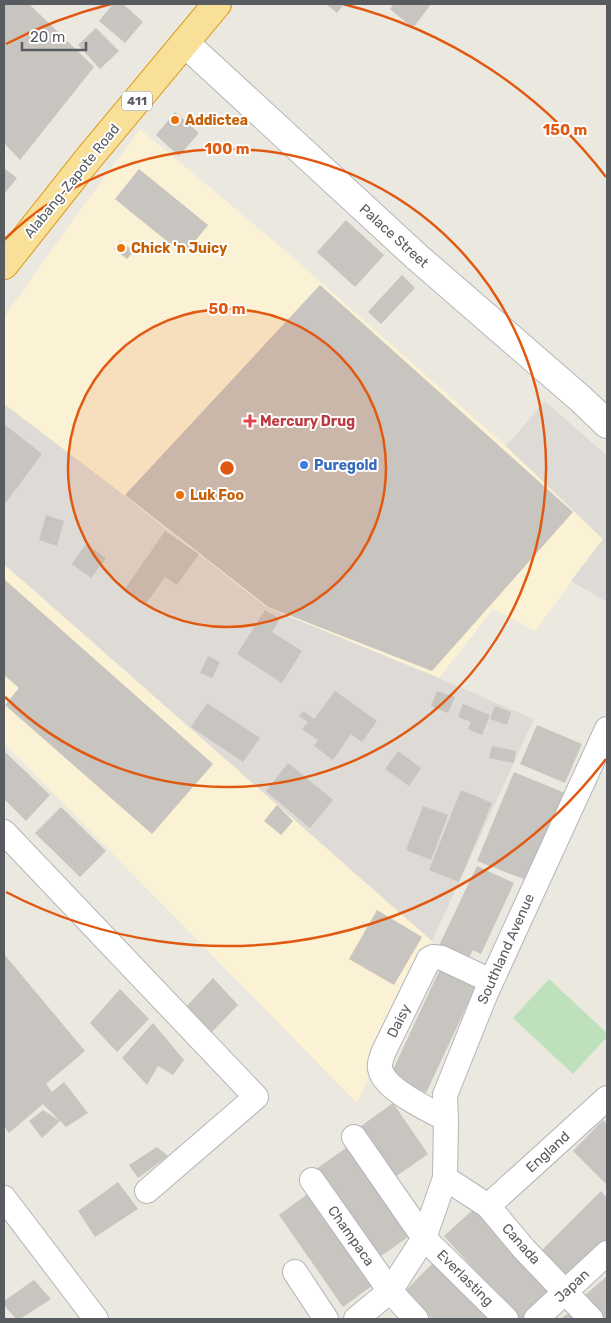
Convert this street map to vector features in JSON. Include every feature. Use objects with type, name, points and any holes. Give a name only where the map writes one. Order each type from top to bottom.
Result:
[{"type":"highway","name":"Alabang-Zapote Road","points":[[4,265],[88,159],[216,4]]},
{"type":"street","name":"Palace Street","points":[[185,43],[417,257],[582,400],[607,424]]},
{"type":"street","name":"Southland Avenue","points":[[356,1319],[390,1291],[424,1238],[445,1178],[445,1095],[491,981],[607,729]]},
{"type":"street","points":[[4,832],[256,1097],[147,1191]]},
{"type":"street","name":"Daisy","points":[[446,1119],[418,1104],[385,1080],[380,1065],[383,1053],[431,957],[442,958],[491,981]]},
{"type":"street","name":"England","points":[[488,1206],[604,1107]]},
{"type":"street","name":"Everlasting","points":[[354,1137],[424,1238],[506,1319]]},
{"type":"street","name":"Canada","points":[[445,1178],[488,1206],[524,1249],[591,1319]]},
{"type":"street","name":"Champaca","points":[[312,1180],[390,1291],[416,1319]]},
{"type":"street","points":[[4,1198],[96,1319]]},
{"type":"street","name":"Japan","points":[[536,1319],[607,1253]]},
{"type":"street","points":[[295,1272],[326,1319]]},
{"type":"shaded area","name":"Puregold","points":[[140,129],[281,247],[506,446],[603,539],[535,631],[493,609],[439,678],[266,607],[4,404],[4,317]]},
{"type":"shaded area","points":[[545,401],[607,456],[607,602],[571,581],[603,539],[506,446]]},
{"type":"shaded area","points":[[4,404],[266,607],[534,719],[432,941],[4,564]]},
{"type":"shaded area","points":[[4,564],[432,941],[357,1103],[4,743]]},
{"type":"green space","points":[[549,979],[607,1033],[607,1037],[573,1074],[513,1018]]},
{"type":"building","points":[[4,4],[29,4],[94,67],[20,160],[4,143]]},
{"type":"building","points":[[113,4],[123,4],[143,22],[125,43],[99,21]]},
{"type":"building","points":[[326,4],[344,4],[337,13]]},
{"type":"building","points":[[394,4],[431,4],[413,28],[390,9]]},
{"type":"building","points":[[96,28],[119,51],[100,69],[78,45]]},
{"type":"building","points":[[175,112],[199,133],[179,156],[156,135]]},
{"type":"building","points":[[4,168],[17,178],[4,194]]},
{"type":"building","points":[[139,169],[208,225],[184,255],[115,199]]},
{"type":"building","points":[[346,220],[384,255],[355,287],[317,252]]},
{"type":"building","points":[[120,241],[134,251],[127,259],[114,249]]},
{"type":"building","points":[[402,275],[415,288],[381,324],[368,312]]},
{"type":"building","name":"Puregold","points":[[320,285],[573,512],[432,671],[268,607],[125,495]]},
{"type":"building","points":[[4,424],[42,454],[4,505]]},
{"type":"building","points":[[46,515],[64,521],[57,546],[39,540]]},
{"type":"building","points":[[165,531],[199,554],[177,585],[165,577],[146,604],[125,589]]},
{"type":"building","points":[[86,544],[106,558],[91,578],[72,564]]},
{"type":"building","points":[[4,579],[213,764],[152,834],[5,705],[19,688],[4,675]]},
{"type":"building","points":[[265,610],[280,619],[272,632],[302,651],[282,683],[237,654]]},
{"type":"building","points":[[208,656],[220,662],[212,678],[200,673]]},
{"type":"building","points":[[335,691],[377,721],[362,742],[351,734],[333,760],[314,746],[318,740],[302,729],[308,722],[299,716],[303,711],[314,719]]},
{"type":"building","points":[[437,691],[455,697],[448,713],[431,706]]},
{"type":"building","points":[[207,703],[260,738],[243,762],[191,727]]},
{"type":"building","points":[[463,704],[490,715],[482,735],[468,729],[471,722],[458,717]]},
{"type":"building","points":[[495,706],[511,712],[507,725],[490,719]]},
{"type":"building","points":[[537,725],[582,744],[565,783],[520,764]]},
{"type":"building","points":[[492,746],[516,751],[514,763],[489,758]]},
{"type":"building","points":[[4,751],[50,795],[26,821],[4,799]]},
{"type":"building","points":[[398,751],[421,768],[409,786],[385,769]]},
{"type":"building","points":[[288,763],[333,800],[310,828],[266,791]]},
{"type":"building","points":[[514,772],[565,793],[529,881],[477,861]]},
{"type":"building","points":[[461,790],[492,803],[459,882],[429,870]]},
{"type":"building","points":[[277,805],[293,821],[281,835],[264,821]]},
{"type":"building","points":[[423,806],[448,815],[431,860],[406,850]]},
{"type":"building","points":[[61,807],[106,851],[80,877],[35,833]]},
{"type":"building","points":[[477,866],[514,883],[481,954],[473,950],[465,966],[436,952]]},
{"type":"building","points":[[377,910],[422,937],[394,985],[349,959]]},
{"type":"building","points":[[4,954],[85,1051],[46,1084],[52,1092],[64,1082],[88,1113],[66,1127],[43,1104],[9,1133],[4,1126]]},
{"type":"building","points":[[441,967],[477,984],[426,1093],[390,1076]]},
{"type":"building","points":[[213,978],[238,1005],[212,1032],[184,1009]]},
{"type":"building","points":[[120,989],[149,1019],[117,1052],[90,1023]]},
{"type":"building","points":[[153,1023],[184,1060],[173,1075],[158,1066],[147,1085],[122,1058]]},
{"type":"building","points":[[393,1103],[428,1154],[391,1180],[357,1129]]},
{"type":"building","points":[[43,1110],[60,1121],[42,1138],[29,1121]]},
{"type":"building","points":[[603,1120],[607,1124],[607,1185],[573,1151]]},
{"type":"building","points":[[349,1146],[411,1235],[378,1258],[316,1169]]},
{"type":"building","points":[[157,1147],[168,1156],[138,1178],[129,1165]]},
{"type":"building","points":[[118,1182],[138,1209],[95,1237],[78,1211]]},
{"type":"building","points":[[601,1191],[607,1198],[607,1245],[565,1287],[535,1257]]},
{"type":"building","points":[[309,1193],[373,1285],[343,1307],[279,1215]]},
{"type":"building","points":[[477,1206],[556,1294],[528,1319],[519,1319],[444,1236]]},
{"type":"building","points":[[434,1262],[491,1319],[432,1319],[404,1292]]},
{"type":"building","points":[[607,1276],[607,1319],[602,1319],[583,1297]]},
{"type":"building","points":[[34,1280],[51,1299],[20,1319],[16,1319],[4,1305],[4,1301]]},
{"type":"building","points":[[573,1309],[582,1319],[561,1319]]},
{"type":"place","name":"Addictea","points":[[175,120]]},
{"type":"place","name":"Chick 'n Juicy","points":[[121,248]]},
{"type":"place","name":"Mercury Drug","points":[[250,421]]},
{"type":"place","name":"Puregold","points":[[304,465]]},
{"type":"place","name":"Luk Foo","points":[[180,495]]}]
